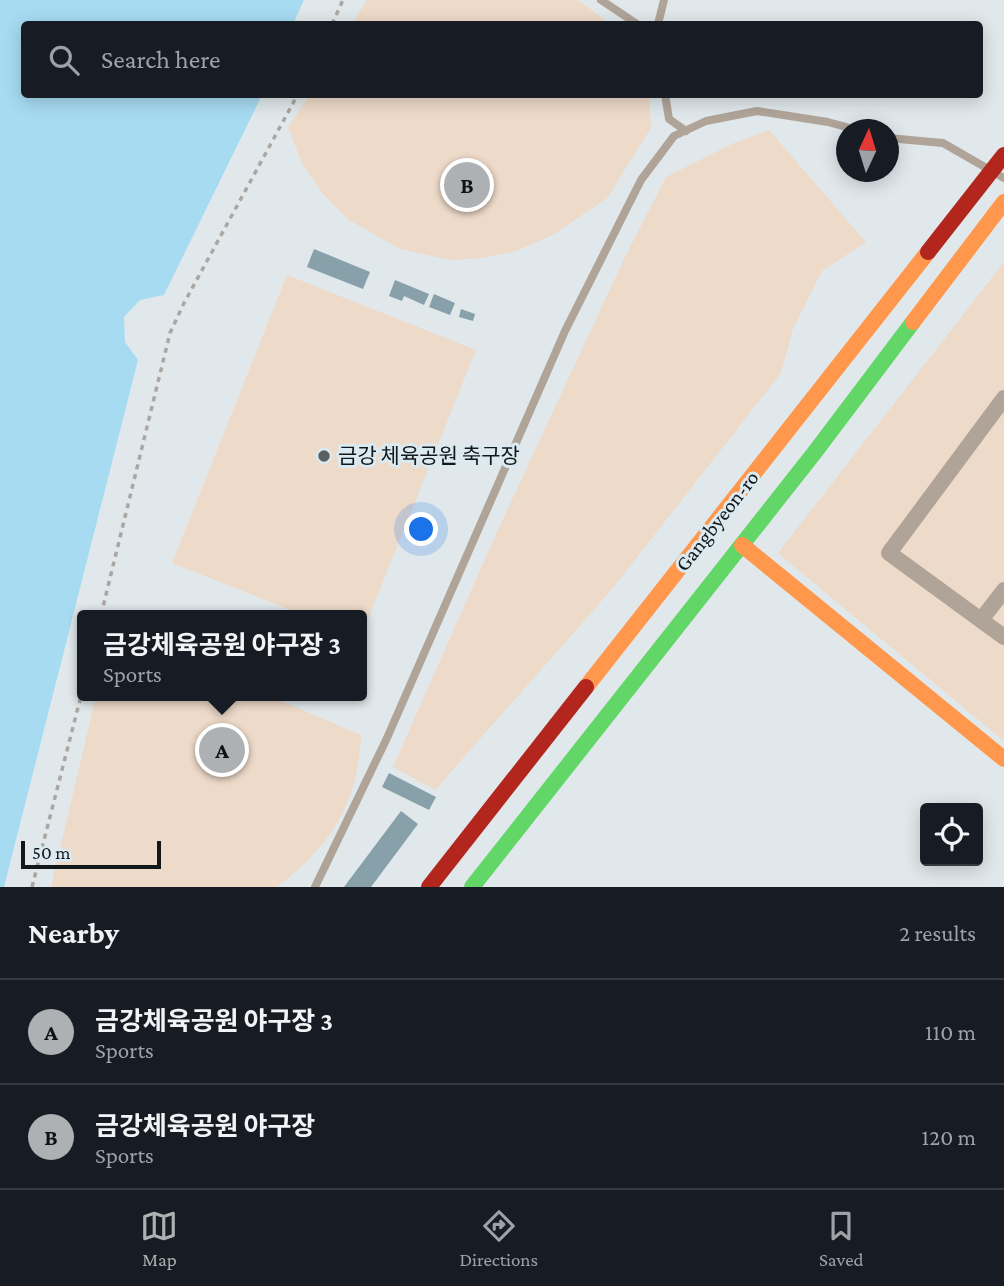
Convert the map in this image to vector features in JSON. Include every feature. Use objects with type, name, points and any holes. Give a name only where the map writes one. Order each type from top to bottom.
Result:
[{"type":"street","name":"Gangbyeon-ro","points":[[429,887],[998,175],[1004,155]]},
{"type":"street","name":"Gangbyeon-ro","points":[[472,887],[742,545],[1004,202]]},
{"type":"street","points":[[1004,398],[889,552],[1004,637]]},
{"type":"street","points":[[742,545],[1004,759]]},
{"type":"street","points":[[981,620],[1004,590]]},
{"type":"lane","points":[[601,0],[632,21]]},
{"type":"lane","points":[[659,21],[664,0]]},
{"type":"lane","points":[[666,98],[669,119],[686,131]]},
{"type":"lane","points":[[315,887],[387,738],[565,331],[640,180],[674,136],[706,121],[757,111],[836,124]]},
{"type":"lane","points":[[899,139],[943,144],[998,175]]},
{"type":"path","points":[[333,21],[343,0]]},
{"type":"path","points":[[102,610],[170,333],[296,98]]},
{"type":"path","points":[[32,887],[80,701]]},
{"type":"shaded area","points":[[367,0],[578,0],[606,21],[354,21]]},
{"type":"shaded area","points":[[307,98],[649,98],[651,128],[607,198],[553,235],[516,251],[483,258],[451,260],[400,249],[349,220],[323,194],[303,165],[288,128]]},
{"type":"shaded area","points":[[769,130],[866,242],[822,271],[793,329],[781,373],[613,588],[435,790],[393,767],[497,532],[625,257],[666,177],[734,143]]},
{"type":"shaded area","points":[[1004,262],[1004,741],[778,553]]},
{"type":"shaded area","name":"금강 체육공원 축구장","points":[[287,275],[476,350],[367,622],[367,610],[290,610],[172,563]]},
{"type":"shaded area","points":[[95,701],[282,701],[361,735],[354,782],[338,821],[327,839],[277,887],[51,887]]},
{"type":"water","points":[[0,0],[304,0],[294,21],[21,21],[21,98],[261,98],[164,295],[140,300],[124,317],[125,342],[138,360],[4,887],[0,887]]},
{"type":"building","points":[[314,249],[370,272],[363,289],[307,267]]},
{"type":"building","points":[[395,280],[429,294],[424,305],[404,296],[402,301],[389,296]]},
{"type":"building","points":[[434,294],[455,303],[450,315],[429,307]]},
{"type":"building","points":[[461,309],[475,314],[473,321],[459,317]]},
{"type":"building","points":[[389,773],[436,797],[429,810],[382,787]]},
{"type":"building","points":[[401,811],[418,824],[371,887],[344,887]]},
{"type":"traffic: fast","points":[[472,887],[815,452],[913,322]]},
{"type":"traffic: slow","points":[[913,322],[1004,202]]},
{"type":"traffic: slow","points":[[586,687],[928,252]]},
{"type":"traffic: slow","points":[[742,545],[1004,759]]},
{"type":"traffic: jam","points":[[928,252],[1004,155]]},
{"type":"traffic: jam","points":[[429,887],[586,687]]},
{"type":"place","name":"금강체육공원 야구장","points":[[467,185]]},
{"type":"place","name":"금강 체육공원 축구장","points":[[324,456]]},
{"type":"place","name":"금강체육공원 야구장 3","points":[[222,750]]}]
